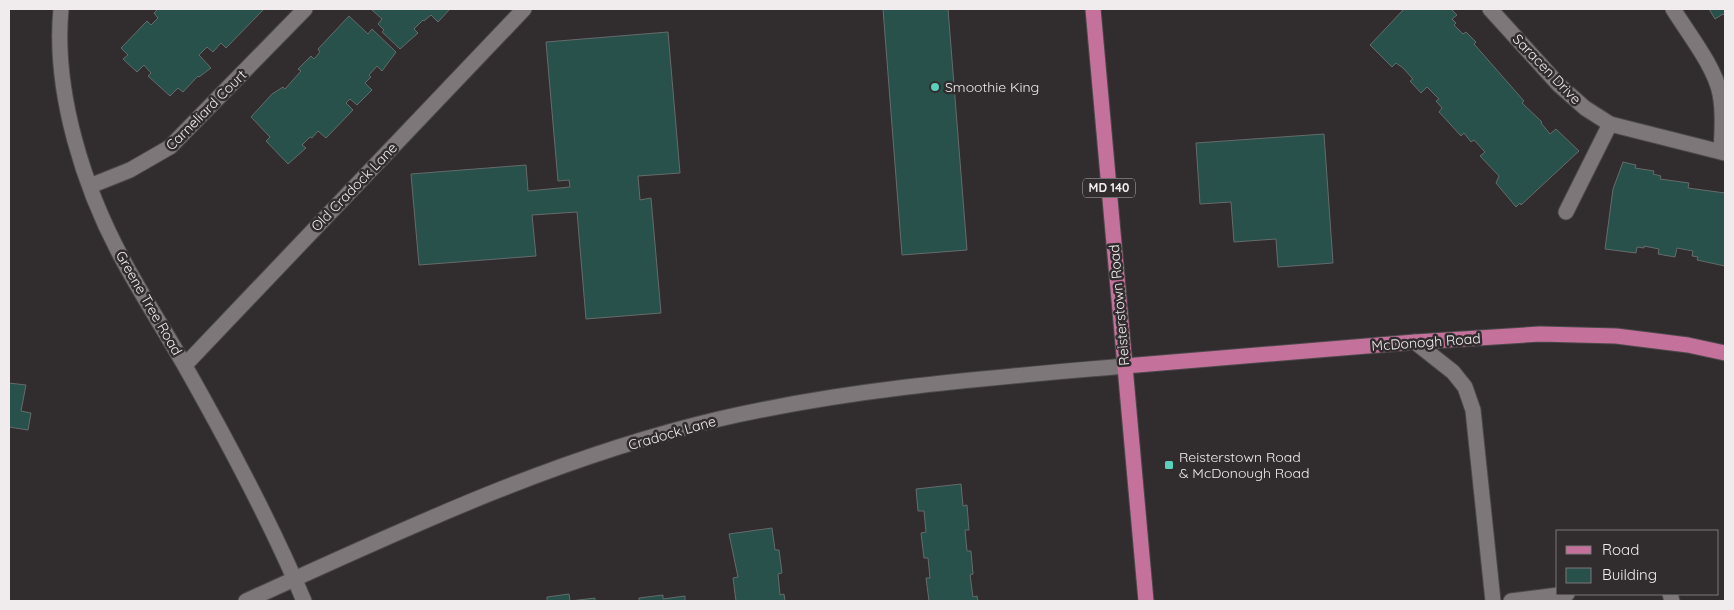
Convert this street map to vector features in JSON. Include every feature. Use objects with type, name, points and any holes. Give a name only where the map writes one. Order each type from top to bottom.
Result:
[{"type":"main road","name":"Reisterstown Road","points":[[1093,9],[1146,601]]},
{"type":"main road","name":"McDonogh Road","points":[[1125,366],[1415,342],[1577,334],[1652,340],[1725,353]]},
{"type":"street","name":"Greene Tree Road","points":[[61,9],[59,32],[64,96],[90,186],[123,260],[238,461],[304,601]]},
{"type":"street","name":"Carneliard Court","points":[[90,186],[130,170],[170,147],[305,9]]},
{"type":"street","name":"Old Cradock Lane","points":[[185,366],[524,9]]},
{"type":"street","name":"Saracen Drive","points":[[1490,9],[1559,85],[1585,108],[1610,124],[1723,153]]},
{"type":"street","points":[[1673,9],[1711,71],[1720,92],[1723,112],[1723,153]]},
{"type":"street","points":[[1566,212],[1610,124]]},
{"type":"street","points":[[1415,342],[1453,372],[1465,388],[1473,410],[1493,601]]},
{"type":"street","name":"Cradock Lane","points":[[246,601],[406,528],[510,484],[588,456],[718,420],[873,390],[936,382],[1125,366]]},
{"type":"street","points":[[1511,601],[1559,595]]},
{"type":"building","points":[[158,9],[264,9],[226,48],[221,43],[213,52],[207,47],[199,55],[211,68],[198,76],[183,92],[178,88],[170,96],[148,76],[151,73],[144,65],[137,72],[123,59],[128,55],[121,48],[147,21],[151,25],[158,18],[154,13]]},
{"type":"building","points":[[371,9],[450,9],[438,22],[431,15],[423,20],[414,29],[418,33],[400,49],[382,32],[384,30],[378,24],[382,19]]},
{"type":"building","points":[[883,9],[948,9],[967,250],[902,255]]},
{"type":"building","points":[[1404,9],[1451,9],[1457,15],[1452,19],[1456,23],[1454,25],[1463,34],[1466,32],[1476,42],[1474,44],[1524,101],[1522,103],[1542,122],[1550,134],[1556,129],[1579,151],[1521,205],[1520,203],[1516,207],[1496,183],[1499,176],[1480,156],[1485,152],[1474,140],[1471,142],[1464,133],[1461,136],[1439,112],[1442,108],[1436,101],[1439,99],[1427,87],[1421,93],[1410,81],[1413,79],[1403,68],[1396,63],[1392,67],[1370,45]]},
{"type":"building","points":[[1709,9],[1725,9],[1725,16],[1723,14],[1715,19]]},
{"type":"building","points":[[349,16],[368,34],[372,29],[396,52],[382,71],[377,66],[369,75],[371,77],[365,83],[372,90],[357,105],[350,99],[346,103],[353,110],[326,138],[318,131],[302,145],[306,148],[288,164],[266,141],[270,137],[251,117],[272,94],[283,87],[285,89],[301,71],[298,69],[311,56],[314,59],[320,52],[318,49]]},
{"type":"building","points":[[668,32],[680,173],[638,176],[640,200],[651,198],[661,313],[586,319],[577,212],[532,215],[536,256],[419,265],[411,174],[526,165],[528,191],[570,187],[569,180],[558,181],[546,42]]},
{"type":"building","points":[[1324,134],[1333,263],[1278,267],[1276,239],[1234,242],[1231,202],[1200,204],[1196,143]]},
{"type":"building","points":[[1623,162],[1636,165],[1635,168],[1654,171],[1653,174],[1661,176],[1660,179],[1689,183],[1688,188],[1725,193],[1725,266],[1697,260],[1698,257],[1692,256],[1693,251],[1677,248],[1675,257],[1658,254],[1659,249],[1644,246],[1644,248],[1637,247],[1636,253],[1605,249],[1613,189]]},
{"type":"building","points":[[9,383],[26,385],[21,411],[31,413],[28,430],[9,427]]},
{"type":"building","points":[[961,484],[963,506],[967,505],[969,530],[965,530],[967,551],[971,551],[973,574],[970,575],[973,597],[977,596],[978,601],[929,601],[926,578],[930,578],[928,558],[924,558],[921,533],[926,532],[924,511],[918,511],[916,489]]},
{"type":"building","points":[[772,528],[775,550],[779,550],[782,573],[778,574],[780,595],[784,594],[785,601],[736,601],[733,578],[738,577],[729,534]]},
{"type":"building","points":[[569,594],[570,601],[547,601],[547,597]]},
{"type":"building","points":[[663,595],[663,599],[685,596],[685,601],[639,601],[639,598]]},
{"type":"building","points":[[595,598],[595,601],[570,601]]},
{"type":"place","name":"Smoothie King","points":[[935,87]]},
{"type":"place","name":"Reisterstown Road & McDonough Road","points":[[1169,465]]}]
